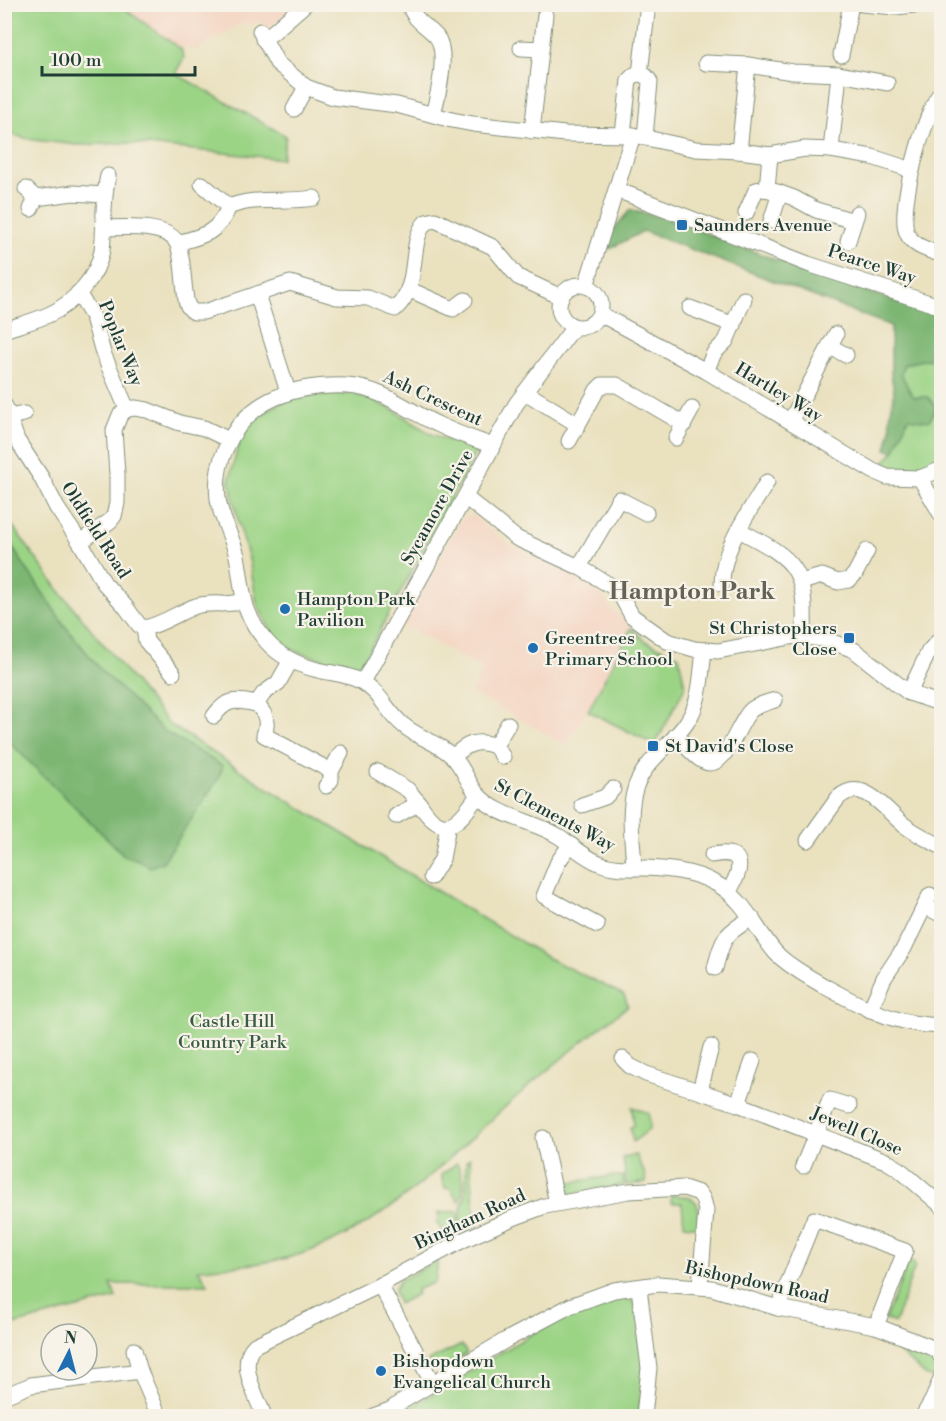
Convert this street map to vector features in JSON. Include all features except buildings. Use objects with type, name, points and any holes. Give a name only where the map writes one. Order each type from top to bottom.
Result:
[{"type":"street","points":[[305,4],[272,33],[261,35],[277,63],[306,87],[333,97],[386,103],[452,120],[532,131],[581,135],[634,135],[696,149],[770,155],[805,149],[831,150],[872,157],[912,170]]},
{"type":"street","points":[[409,4],[414,17],[435,35],[442,49],[439,86],[433,114]]},
{"type":"street","points":[[640,74],[648,4]]},
{"type":"street","points":[[841,55],[851,4]]},
{"type":"street","points":[[862,4],[896,8],[925,4]]},
{"type":"street","points":[[532,131],[545,15]]},
{"type":"street","points":[[521,48],[541,49]]},
{"type":"street","points":[[706,63],[839,74],[886,82]]},
{"type":"street","points":[[739,151],[748,65]]},
{"type":"street","points":[[586,286],[634,135],[650,82],[646,76],[640,74],[634,75],[629,80],[634,135]]},
{"type":"street","points":[[831,150],[839,74]]},
{"type":"street","points":[[294,109],[306,87]]},
{"type":"street","points":[[942,91],[935,97],[921,135],[912,170],[905,218],[907,234],[918,246],[942,255]]},
{"type":"street","points":[[770,155],[773,191],[771,221]]},
{"type":"street","points":[[4,330],[47,315],[64,305],[78,293],[97,268],[102,251],[104,195],[108,177]]},
{"type":"street","points":[[202,184],[229,207]]},
{"type":"street","points":[[746,213],[754,192],[759,189],[773,191],[794,198],[816,210],[855,217],[848,241]]},
{"type":"street","name":"Pearce Way","points":[[616,190],[817,267],[942,307]]},
{"type":"street","points":[[31,198],[73,193],[104,195]]},
{"type":"street","points":[[177,243],[215,229],[222,222],[229,207],[247,202],[314,198]]},
{"type":"street","points":[[104,228],[151,229],[167,234],[177,243],[186,303],[191,310],[204,312],[285,283],[294,283],[337,297],[368,298],[395,309],[408,289],[414,271],[420,231],[426,222],[435,220],[493,247],[519,278],[561,297]]},
{"type":"street","points":[[586,286],[592,288],[600,297],[602,309],[590,326],[574,327],[562,317],[559,308],[561,297],[569,288],[586,286]]},
{"type":"street","points":[[408,289],[457,310]]},
{"type":"street","name":"Poplar Way","points":[[78,293],[93,316],[103,353],[127,409],[147,410],[180,423],[204,428],[229,440]]},
{"type":"street","points":[[257,294],[288,392]]},
{"type":"street","points":[[706,370],[714,353],[726,341],[744,299]]},
{"type":"street","points":[[690,308],[734,325]]},
{"type":"street","name":"Hartley Way","points":[[600,314],[706,370],[867,468],[887,477],[920,478],[942,469]]},
{"type":"street","name":"Sycamore Drive","points":[[363,682],[525,392],[574,327]]},
{"type":"street","points":[[791,420],[832,340],[846,355]]},
{"type":"street","points":[[569,441],[597,390],[607,384],[617,385],[684,424]]},
{"type":"street","name":"Ash Crescent","points":[[363,682],[352,676],[319,671],[291,660],[267,642],[257,628],[243,601],[236,552],[218,498],[219,469],[229,440],[239,423],[267,400],[288,392],[332,386],[365,388],[388,397],[436,424],[493,446]]},
{"type":"street","points":[[525,392],[577,424]]},
{"type":"street","points":[[81,542],[111,521],[117,508],[114,430],[120,416],[127,409]]},
{"type":"street","points":[[676,438],[692,409]]},
{"type":"street","name":"Oldfield Road","points":[[24,414],[7,412],[19,445],[37,470],[57,508],[81,542],[104,583],[144,628],[146,641],[173,673]]},
{"type":"street","points":[[920,478],[942,516]]},
{"type":"street","points":[[722,584],[725,559],[767,482]]},
{"type":"street","points":[[465,497],[516,538],[579,567],[618,591],[633,616],[654,634],[675,644],[704,650],[733,649],[774,639],[804,636],[834,641],[854,650],[909,693],[942,704]]},
{"type":"street","points":[[579,567],[619,499],[646,513]]},
{"type":"street","points":[[739,530],[782,554],[795,570],[801,582],[805,602],[804,636]]},
{"type":"street","points":[[801,582],[822,576],[838,582],[849,580],[855,574],[867,552]]},
{"type":"street","points":[[144,628],[199,605],[225,605],[243,601]]},
{"type":"street","points":[[909,693],[929,651],[942,637]]},
{"type":"street","points":[[634,868],[631,816],[634,794],[642,773],[689,719],[696,703],[704,650]]},
{"type":"street","points":[[256,704],[264,693],[278,683],[291,660]]},
{"type":"street","name":"St Clements Way","points":[[363,682],[379,696],[404,726],[430,740],[453,757],[478,795],[490,805],[550,832],[602,865],[684,872],[711,880],[729,891],[752,918],[775,951],[787,963],[870,1010],[896,1020],[942,1026]]},
{"type":"street","points":[[676,735],[700,760],[708,763],[717,762],[724,756],[748,712],[756,706],[775,700]]},
{"type":"street","points":[[214,716],[221,706],[228,702],[256,704],[267,718],[267,726],[261,740],[328,779],[341,753]]},
{"type":"street","points":[[453,757],[472,743],[487,743],[499,752],[508,724]]},
{"type":"street","points":[[378,772],[408,790],[434,821],[448,825],[461,819],[478,795]]},
{"type":"street","points":[[582,805],[605,797],[607,786],[634,794]]},
{"type":"street","points":[[808,840],[838,798],[843,793],[855,790],[867,792],[910,830],[942,847]]},
{"type":"street","points":[[396,816],[418,803]]},
{"type":"street","points":[[432,878],[442,859],[448,825]]},
{"type":"street","points":[[570,845],[558,862],[542,901],[597,925]]},
{"type":"street","points":[[712,855],[728,855],[734,857],[738,862],[739,871],[729,891]]},
{"type":"street","points":[[870,1010],[884,978],[904,948],[928,901],[942,915]]},
{"type":"street","points":[[715,968],[725,938],[734,929],[752,918]]},
{"type":"street","points":[[700,1091],[711,1047]]},
{"type":"street","name":"Jewell Close","points":[[622,1060],[646,1074],[738,1104],[893,1165],[942,1206]]},
{"type":"street","points":[[738,1104],[753,1061]]},
{"type":"street","points":[[803,1166],[830,1100],[849,1106]]},
{"type":"street","points":[[543,1138],[545,1157],[557,1203]]},
{"type":"street","name":"Bingham Road","points":[[264,1416],[247,1370],[248,1356],[259,1342],[380,1285],[480,1232],[557,1203],[657,1189],[684,1188],[699,1193],[705,1202],[706,1214],[700,1286]]},
{"type":"street","points":[[778,1308],[814,1219],[905,1251],[876,1326]]},
{"type":"street","name":"Bishopdown Road","points":[[373,1416],[392,1413],[401,1402],[514,1335],[570,1306],[614,1290],[658,1284],[700,1286],[778,1308],[876,1326],[930,1347],[936,1350],[942,1358]]},
{"type":"street","points":[[380,1285],[433,1384]]},
{"type":"street","points":[[639,1288],[649,1368],[648,1396],[644,1416]]},
{"type":"street","points":[[134,1350],[140,1371],[159,1416]]},
{"type":"street","points":[[4,1396],[31,1385],[140,1371]]},
{"type":"street","points":[[923,1416],[942,1376]]},
{"type":"shaded area","points":[[119,5],[297,5],[268,28],[260,22],[249,26],[246,21],[195,50],[186,46],[181,49]]},
{"type":"shaded area","name":"Greentrees Primary School","points":[[473,515],[513,547],[551,562],[593,584],[610,607],[631,628],[567,746],[471,692],[483,669],[403,625],[460,522],[464,517]]},
{"type":"green space","points":[[4,5],[119,5],[181,49],[184,58],[176,72],[178,75],[286,136],[282,159],[127,143],[78,145],[33,140],[5,133]]},
{"type":"green space","points":[[630,210],[668,219],[811,273],[941,316],[941,361],[927,359],[904,364],[901,374],[913,397],[928,397],[937,408],[929,421],[908,418],[894,452],[886,449],[891,429],[890,417],[894,392],[891,373],[891,326],[643,231],[610,249],[605,246],[613,230]]},
{"type":"green space","points":[[927,359],[941,361],[941,364],[933,366],[939,383],[941,383],[941,461],[920,469],[898,469],[884,462],[894,452],[908,418],[913,397],[901,374],[904,364]]},
{"type":"green space","points":[[321,394],[352,394],[371,399],[431,434],[477,450],[358,671],[286,648],[270,629],[257,604],[249,559],[229,480],[239,443],[253,422],[288,399]]},
{"type":"green space","name":"Castle Hill Country Park","points":[[4,514],[58,589],[169,724],[269,789],[548,958],[624,995],[628,1006],[570,1051],[421,1183],[370,1221],[343,1236],[315,1249],[287,1258],[257,1264],[198,1269],[208,1284],[111,1284],[116,1298],[5,1327]]},
{"type":"green space","points":[[4,535],[65,626],[101,670],[165,732],[223,766],[218,779],[163,862],[150,867],[136,859],[126,857],[5,738]]},
{"type":"green space","points":[[631,628],[645,641],[679,656],[685,687],[655,745],[588,711]]},
{"type":"green space","points":[[632,1107],[649,1113],[650,1129],[633,1142],[630,1127],[634,1126]]},
{"type":"green space","points":[[636,1155],[645,1174],[646,1183],[626,1185],[623,1157]]},
{"type":"green space","points":[[470,1158],[476,1226],[462,1234],[460,1217],[466,1191],[466,1161]]},
{"type":"green space","points":[[457,1163],[463,1182],[459,1202],[450,1188],[445,1188],[441,1175]]},
{"type":"green space","points":[[623,1176],[624,1185],[565,1195],[562,1194],[558,1184]]},
{"type":"green space","points":[[671,1195],[687,1197],[696,1202],[699,1211],[699,1227],[684,1225],[682,1203],[671,1203]]},
{"type":"green space","points":[[457,1211],[459,1235],[448,1241],[436,1222],[439,1220],[438,1213]]},
{"type":"green space","points":[[438,1261],[435,1282],[416,1290],[417,1294],[398,1304],[394,1290],[400,1280]]},
{"type":"green space","points":[[909,1261],[915,1266],[895,1323],[885,1319]]},
{"type":"green space","points":[[624,1296],[635,1301],[644,1363],[639,1416],[404,1416],[403,1412],[548,1324],[599,1301]]},
{"type":"green space","points":[[879,1334],[926,1352],[935,1361],[937,1367],[934,1378],[925,1375]]},
{"type":"green space","points":[[462,1345],[467,1354],[447,1365],[438,1368],[428,1361]]},
{"type":"place","name":"Saunders Avenue","points":[[682,225]]},
{"type":"place","name":"Hampton Park Pavilion","points":[[285,609]]},
{"type":"place","name":"St Christophers Close","points":[[849,638]]},
{"type":"place","name":"Greentrees Primary School","points":[[533,648]]},
{"type":"place","name":"St David's Close","points":[[653,746]]},
{"type":"place","name":"Bishopdown Evangelical Church","points":[[381,1371]]},
{"type":"district","name":"Hampton Park","points":[[692,591]]}]
